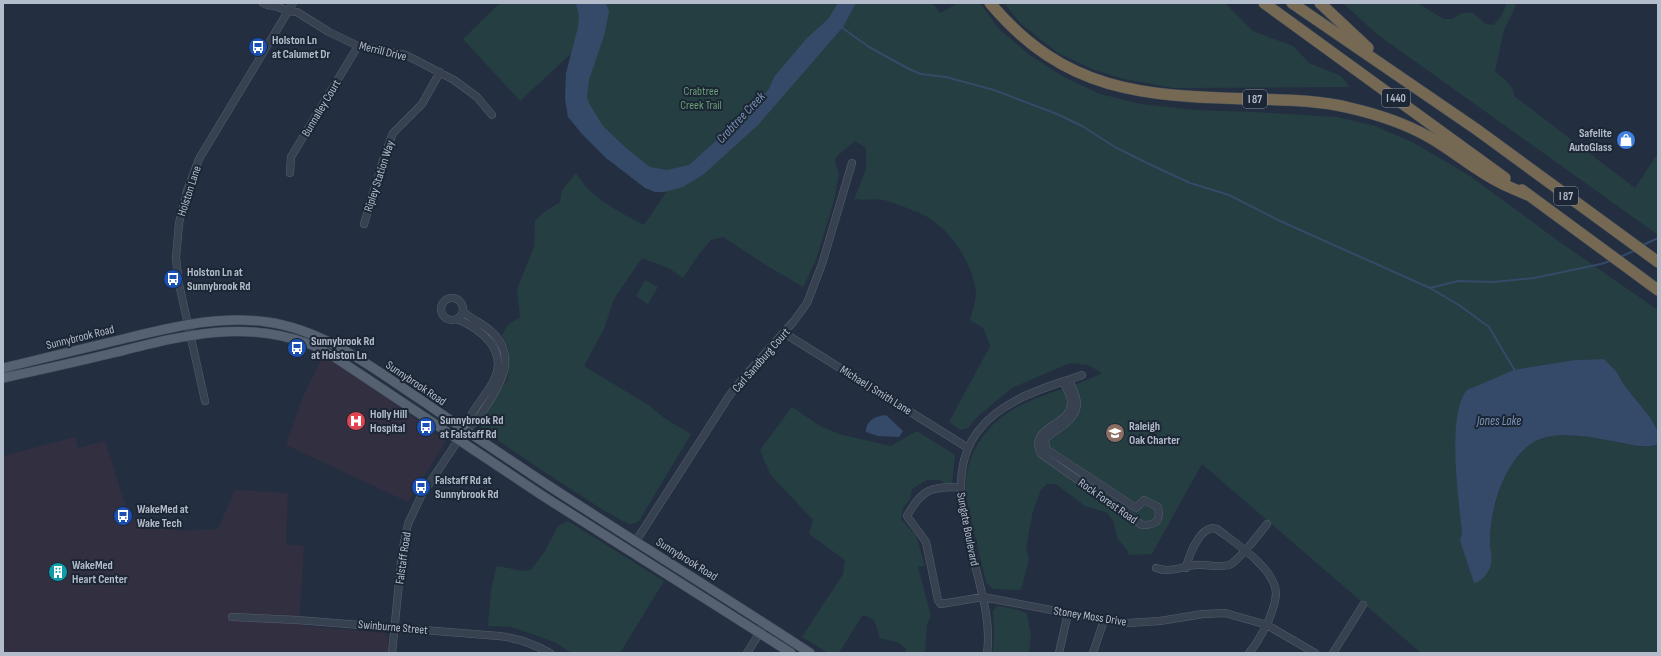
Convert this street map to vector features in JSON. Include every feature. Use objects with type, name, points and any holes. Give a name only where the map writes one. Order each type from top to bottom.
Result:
[{"type":"highway","name":"I 87","points":[[990,3],[1002,18],[1049,56],[1072,70],[1101,82],[1125,89],[1171,96],[1300,102],[1348,108],[1382,117],[1428,136],[1502,184],[1528,195],[1658,290]]},
{"type":"highway","name":"I 440","points":[[1264,3],[1528,195]]},
{"type":"highway","points":[[1292,3],[1390,69]]},
{"type":"highway","name":"I 87","points":[[1320,3],[1390,69],[1476,129],[1658,262]]},
{"type":"main road","name":"Sunnybrook Road","points":[[3,368],[189,324],[236,319],[251,320],[296,328],[314,334],[367,365],[810,653]]},
{"type":"main road","name":"Sunnybrook Road","points":[[3,378],[191,335],[219,331],[256,331],[271,333],[307,343],[336,358],[543,496],[791,653]]},
{"type":"main road","points":[[54,366],[66,358],[68,353]]},
{"type":"main road","points":[[585,522],[596,524],[626,541],[636,541]]},
{"type":"street","name":"Merrill Drive","points":[[263,3],[266,5],[274,4],[288,11],[297,12],[329,32],[358,46],[406,55],[440,72],[477,97],[492,115]]},
{"type":"street","name":"Holston Lane","points":[[205,401],[191,344],[189,324],[179,284],[176,258],[179,223],[187,191],[199,159],[293,3]]},
{"type":"street","name":"Bunnalley Court","points":[[290,173],[291,158],[358,46]]},
{"type":"street","name":"Ripley Station Way","points":[[364,224],[384,157],[393,133],[422,104],[440,72]]},
{"type":"street","name":"Carl Sandburg Court","points":[[636,541],[729,396],[784,333],[807,303],[815,284],[852,163]]},
{"type":"street","name":"Falstaff Road","points":[[392,653],[402,552],[408,524],[418,502],[459,440],[465,430],[468,418],[494,378],[497,360],[490,341],[458,319],[450,320],[444,316],[441,309],[444,302],[452,298],[458,300],[462,304],[463,310],[489,329],[498,339],[504,350],[506,362],[504,374],[499,387],[475,423],[465,430]]},
{"type":"street","points":[[458,319],[463,310]]},
{"type":"street","name":"Michael J Smith Lane","points":[[784,333],[968,448]]},
{"type":"street","name":"Sungate Boulevard","points":[[987,653],[988,633],[983,597],[962,509],[960,487],[964,460],[968,448],[974,436],[987,421],[1007,405],[1018,398],[1082,375]]},
{"type":"street","name":"Rock Forest Road","points":[[1066,381],[1077,404],[1071,418],[1046,439],[1046,449],[1136,508],[1144,500],[1158,507],[1159,515],[1156,522],[1151,525],[1142,525],[1041,454],[1038,447],[1039,439],[1044,430],[1066,414],[1072,405],[1066,381]]},
{"type":"street","points":[[960,487],[938,487],[925,492],[914,503],[907,516],[926,542],[938,600],[942,604],[983,597]]},
{"type":"street","points":[[1156,568],[1162,570],[1186,568],[1195,565],[1229,565],[1244,551],[1267,524]]},
{"type":"street","points":[[1186,568],[1192,551],[1202,534],[1208,528],[1217,529],[1268,573],[1275,588],[1275,605],[1267,625],[1249,653]]},
{"type":"street","name":"Stoney Moss Drive","points":[[983,597],[1104,620],[1128,623],[1144,623],[1204,614],[1225,613],[1267,625],[1315,653]]},
{"type":"street","points":[[1333,653],[1363,605]]},
{"type":"street","points":[[1059,653],[1068,613]]},
{"type":"street","name":"Swinburne Street","points":[[232,617],[395,627],[512,637],[538,646],[550,653]]},
{"type":"street","points":[[1093,653],[1104,620]]},
{"type":"street","points":[[747,653],[765,624]]},
{"type":"shaded area","name":"Holly Hill Hospital","points":[[323,355],[337,362],[446,441],[408,502],[286,445],[301,401]]},
{"type":"shaded area","points":[[75,437],[78,448],[105,441],[129,516],[158,528],[182,531],[218,529],[235,490],[288,493],[286,544],[304,546],[299,625],[385,633],[388,636],[388,653],[3,653],[3,456]]},
{"type":"green space","name":"Crabtree Creek Trail","points":[[500,3],[933,3],[940,13],[958,3],[980,3],[999,29],[1031,56],[1064,77],[1100,94],[1141,104],[1195,110],[1337,117],[1375,126],[1414,143],[1470,176],[1564,245],[1658,310],[1658,433],[1650,417],[1624,385],[1616,371],[1604,359],[1575,360],[1456,435],[1456,472],[1462,533],[1460,541],[1474,583],[1492,561],[1490,545],[1491,530],[1496,500],[1502,484],[1508,470],[1526,447],[1538,440],[1552,436],[1568,435],[1599,438],[1645,447],[1658,444],[1658,653],[1421,653],[1202,464],[1152,554],[1128,555],[1127,550],[1117,538],[1114,523],[1108,513],[1085,506],[1056,484],[1047,484],[1041,490],[1033,511],[1026,548],[1029,559],[1021,590],[993,589],[986,582],[967,497],[966,481],[968,469],[977,445],[992,426],[1012,410],[1023,404],[1083,382],[1102,373],[1088,365],[1070,363],[1012,388],[978,416],[968,428],[960,430],[949,422],[990,346],[983,328],[970,320],[976,293],[971,272],[960,251],[946,232],[929,218],[900,205],[884,200],[854,199],[866,169],[866,148],[855,141],[836,157],[835,162],[839,173],[835,197],[816,260],[803,287],[723,237],[711,240],[699,254],[683,278],[670,269],[642,258],[614,299],[604,329],[584,366],[650,406],[664,418],[691,434],[639,521],[630,525],[605,511],[481,429],[482,419],[508,379],[509,350],[502,335],[508,325],[520,317],[517,289],[534,247],[535,221],[543,213],[560,202],[562,190],[576,173],[582,182],[606,204],[644,225],[669,188],[579,126],[587,39],[520,101],[463,39]]},
{"type":"green space","points":[[1004,3],[1225,3],[1253,31],[1293,46],[1309,63],[1341,76],[1350,87],[1173,88],[1124,79],[1094,70],[1058,53],[1020,23]]},
{"type":"green space","points":[[1343,3],[1417,3],[1444,19],[1452,19],[1462,13],[1473,13],[1486,24],[1493,25],[1500,18],[1507,3],[1517,3],[1504,30],[1495,71],[1510,86],[1514,92],[1514,96],[1635,188],[1658,153],[1658,235],[1378,35]]},
{"type":"green space","points":[[645,280],[658,287],[648,304],[636,296]]},
{"type":"green space","points":[[792,407],[820,426],[839,434],[891,446],[917,431],[955,455],[952,484],[944,483],[940,480],[927,480],[912,489],[910,499],[903,508],[901,519],[916,536],[925,566],[918,567],[931,616],[927,625],[925,653],[904,653],[906,649],[899,643],[880,638],[874,620],[866,616],[862,616],[839,653],[828,653],[802,637],[843,574],[845,560],[809,534],[813,520],[770,474],[760,450]]},
{"type":"green space","points":[[568,521],[664,581],[620,653],[572,653],[554,642],[511,627],[488,626],[491,590],[496,567],[498,566],[522,571],[531,570],[545,551],[558,526]]},
{"type":"green space","points":[[998,606],[1019,610],[1027,614],[1031,636],[1029,653],[993,653],[993,610]]},
{"type":"water","points":[[576,3],[606,3],[609,12],[604,36],[589,80],[587,97],[590,105],[603,126],[626,148],[650,167],[667,170],[689,165],[748,112],[769,89],[774,77],[807,38],[828,19],[838,3],[856,3],[843,27],[758,125],[704,174],[683,187],[664,192],[655,192],[645,188],[606,158],[582,134],[568,117],[565,99],[566,73],[578,27],[579,17]]},
{"type":"water","name":"Jones Lake","points":[[1604,359],[1616,371],[1624,385],[1650,417],[1657,430],[1658,444],[1640,446],[1591,437],[1568,435],[1547,437],[1535,441],[1529,445],[1519,454],[1505,476],[1494,509],[1490,532],[1492,559],[1490,567],[1483,578],[1474,583],[1460,541],[1462,533],[1455,438],[1457,418],[1461,402],[1467,390],[1514,370],[1575,360]]},
{"type":"water","points":[[886,415],[903,431],[899,437],[878,436],[866,432],[866,428],[872,419]]},
{"type":"waterway","points":[[841,27],[869,47],[909,69],[921,74],[946,77],[994,90],[1057,114],[1082,126],[1115,147],[1149,164],[1190,183],[1229,195],[1280,221],[1430,288],[1459,305],[1489,327],[1515,371]]},
{"type":"waterway","points":[[1643,245],[1658,238]]},
{"type":"waterway","points":[[1620,257],[1636,250]]},
{"type":"waterway","points":[[1430,288],[1458,281],[1494,282],[1534,278],[1610,261]]},
{"type":"place","name":"Holston Ln at Calumet Dr","points":[[258,47]]},
{"type":"place","name":"Safelite AutoGlass","points":[[1626,140]]},
{"type":"place","name":"Holston Ln at Sunnybrook Rd","points":[[173,279]]},
{"type":"place","name":"Sunnybrook Rd at Holston Ln","points":[[297,348]]},
{"type":"place","name":"Holly Hill Hospital","points":[[356,421]]},
{"type":"place","name":"Sunnybrook Rd at Falstaff Rd","points":[[426,427]]},
{"type":"place","name":"Raleigh Oak Charter","points":[[1115,433]]},
{"type":"place","name":"Falstaff Rd at Sunnybrook Rd","points":[[421,487]]},
{"type":"place","name":"WakeMed at Wake Tech","points":[[123,516]]},
{"type":"place","name":"WakeMed Heart Center","points":[[58,572]]},
{"type":"water label","name":"Crabtree Creek","points":[[740,117]]}]
